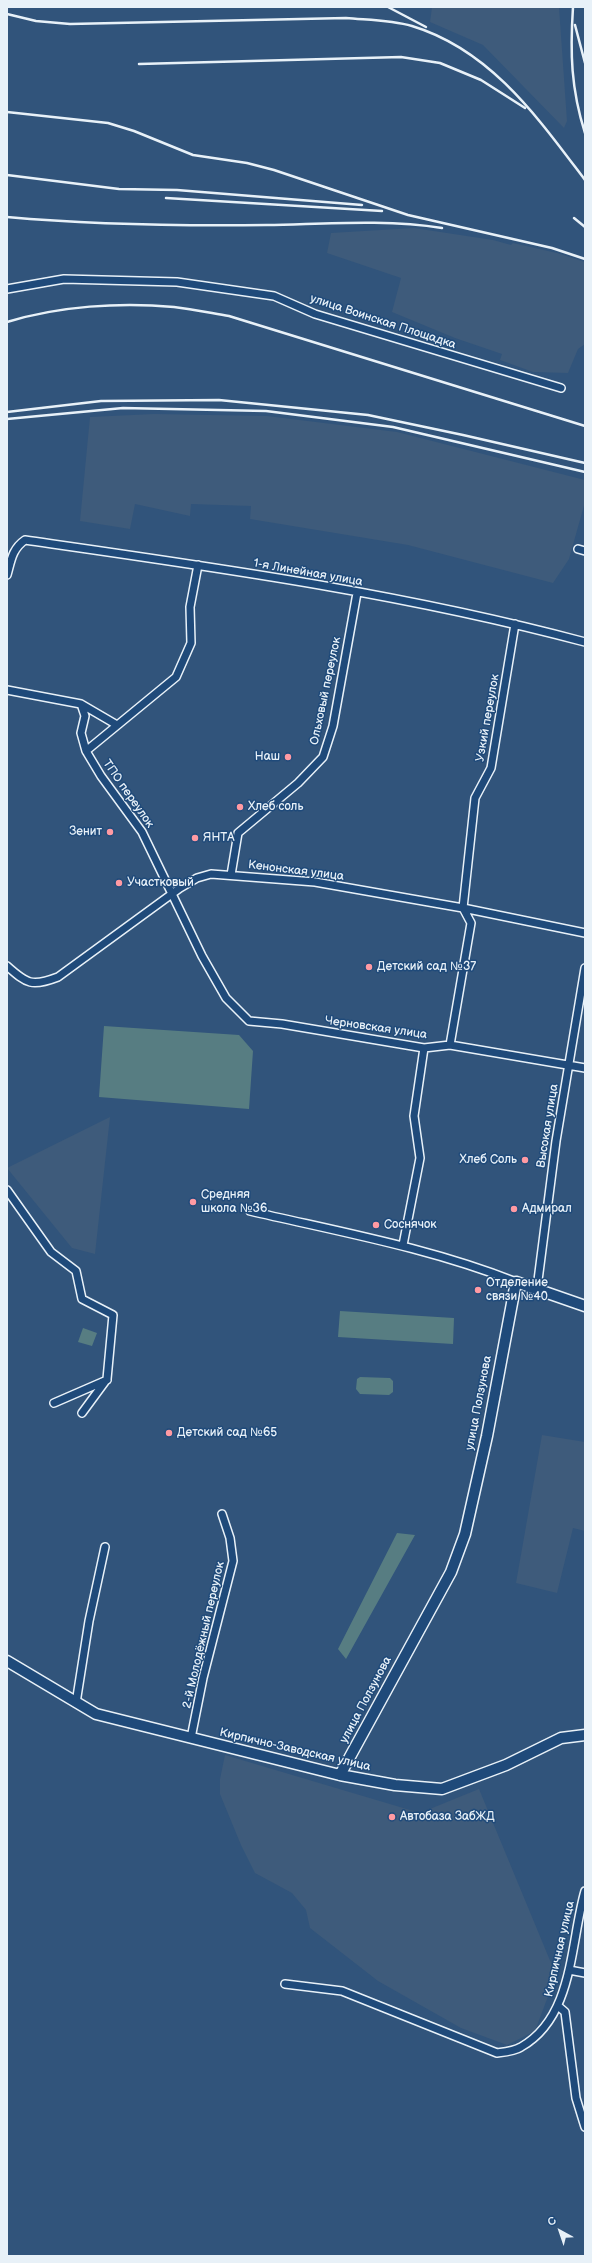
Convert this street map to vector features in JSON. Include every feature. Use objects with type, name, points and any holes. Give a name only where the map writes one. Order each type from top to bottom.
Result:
[{"type":"street","name":"улица Воинская Площадка","points":[[7,289],[64,279],[177,282],[274,296],[315,314],[561,388]]},
{"type":"street","name":"1-я Линейная улица","points":[[7,575],[12,554],[25,540],[198,565],[357,593],[515,624],[585,642]]},
{"type":"street","points":[[86,751],[176,677],[191,643],[190,607],[198,565]]},
{"type":"street","name":"Ольховый переулок","points":[[231,875],[238,833],[298,783],[323,757],[333,726],[357,593]]},
{"type":"street","name":"Узкий переулок","points":[[463,908],[475,798],[491,768],[515,624]]},
{"type":"street","points":[[7,690],[81,704],[117,725]]},
{"type":"street","name":"ТПО переулок","points":[[81,704],[85,716],[81,734],[86,751],[101,776],[142,832],[202,956],[226,998],[249,1021],[282,1024]]},
{"type":"street","name":"Кенонская улица","points":[[7,966],[21,978],[34,984],[46,982],[67,971],[172,893],[203,875],[231,875],[315,882],[463,908],[585,933]]},
{"type":"street","points":[[450,1045],[471,923],[463,908]]},
{"type":"street","name":"Высокая улица","points":[[537,1288],[556,1141],[585,968]]},
{"type":"street","name":"Черновская улица","points":[[282,1024],[424,1048],[450,1045],[569,1064],[585,1068]]},
{"type":"street","points":[[403,1245],[420,1158],[414,1116],[424,1048]]},
{"type":"street","points":[[7,1190],[51,1252],[76,1271],[82,1299],[113,1315],[107,1379],[82,1413]]},
{"type":"street","points":[[250,1211],[403,1245],[457,1260],[585,1306]]},
{"type":"street","name":"улица Ползунова","points":[[340,1775],[450,1572],[465,1534],[487,1436],[516,1282]]},
{"type":"street","points":[[54,1403],[107,1379]]},
{"type":"street","name":"2-й Молодёжный переулок","points":[[191,1738],[203,1678],[233,1561],[230,1538],[222,1514]]},
{"type":"street","points":[[76,1703],[89,1621],[105,1547]]},
{"type":"street","name":"Кирпично-Заводская улица","points":[[7,1661],[96,1714],[340,1775],[394,1785],[442,1789],[506,1765],[561,1738],[585,1735]]},
{"type":"street","name":"Кирпичная улица","points":[[285,1984],[342,1991],[497,2053],[520,2048],[542,2032],[558,2006],[569,1970],[585,1891]]},
{"type":"street","points":[[569,1970],[585,1973]]},
{"type":"street","points":[[558,2006],[566,2012],[576,2098],[585,2127]]},
{"type":"shaded area","points":[[432,7],[559,7],[567,121],[564,128],[483,45],[430,22]]},
{"type":"shaded area","points":[[414,228],[493,240],[511,245],[513,243],[557,253],[585,262],[585,344],[578,349],[568,373],[533,372],[500,360],[502,354],[455,338],[392,312],[401,278],[327,253],[331,233]]},
{"type":"shaded area","points":[[154,414],[267,416],[397,432],[585,480],[585,502],[569,559],[553,583],[408,545],[250,519],[251,506],[191,504],[190,516],[135,504],[130,529],[80,521],[90,417]]},
{"type":"shaded area","points":[[110,1117],[95,1254],[72,1248],[7,1168]]},
{"type":"shaded area","points":[[542,1435],[585,1442],[585,1531],[573,1528],[557,1593],[516,1583]]},
{"type":"shaded area","points":[[225,1755],[420,1813],[479,1789],[556,1975],[535,2031],[507,2045],[461,2028],[378,1981],[310,1928],[306,1910],[292,1893],[255,1873],[241,1845],[220,1794],[220,1779]]},
{"type":"green space","points":[[104,1026],[239,1035],[253,1051],[249,1109],[99,1097]]},
{"type":"green space","points":[[340,1311],[454,1318],[453,1344],[338,1337]]},
{"type":"green space","points":[[83,1328],[97,1333],[92,1346],[78,1342]]},
{"type":"green space","points":[[360,1377],[390,1378],[393,1381],[393,1392],[389,1395],[360,1394],[356,1389],[357,1379]]},
{"type":"green space","points":[[397,1533],[415,1535],[346,1659],[338,1649]]},
{"type":"railway","points":[[388,7],[426,27]]},
{"type":"railway","points":[[573,7],[572,55],[574,86],[580,117],[585,133]]},
{"type":"railway","points":[[7,14],[36,21],[70,24],[346,18],[387,21],[412,26],[440,37],[466,51],[489,69],[530,110],[585,180]]},
{"type":"railway","points":[[575,25],[585,63]]},
{"type":"railway","points":[[139,64],[401,57],[440,63],[481,80],[525,108]]},
{"type":"railway","points":[[7,112],[108,123],[134,131],[193,155],[247,163],[274,170],[408,215],[552,248],[585,259]]},
{"type":"railway","points":[[7,175],[119,189],[177,190],[362,205]]},
{"type":"railway","points":[[166,198],[382,211]]},
{"type":"railway","points":[[7,217],[72,222],[169,225],[377,223],[420,225],[442,228]]},
{"type":"railway","points":[[574,218],[585,227]]},
{"type":"railway","points":[[7,322],[47,312],[111,305],[174,307],[229,316],[585,426]]},
{"type":"railway","points":[[7,412],[101,401],[219,400],[368,415],[585,463]]},
{"type":"railway","points":[[7,419],[123,408],[266,411],[393,427],[585,472]]},
{"type":"place","name":"Наш","points":[[288,757]]},
{"type":"place","name":"Хлеб соль","points":[[240,807]]},
{"type":"place","name":"Зенит","points":[[110,832]]},
{"type":"place","name":"ЯНТА","points":[[195,838]]},
{"type":"place","name":"Участковый","points":[[119,883]]},
{"type":"place","name":"Детский сад №37","points":[[369,967]]},
{"type":"place","name":"Хлеб Соль","points":[[525,1160]]},
{"type":"place","name":"Средняя школа №36","points":[[193,1202]]},
{"type":"place","name":"Адмирал","points":[[514,1209]]},
{"type":"place","name":"Соснячок","points":[[376,1225]]},
{"type":"place","name":"Отделение связи №40","points":[[478,1290]]},
{"type":"place","name":"Детский сад №65","points":[[169,1433]]},
{"type":"place","name":"Автобаза ЗабЖД","points":[[392,1817]]}]
